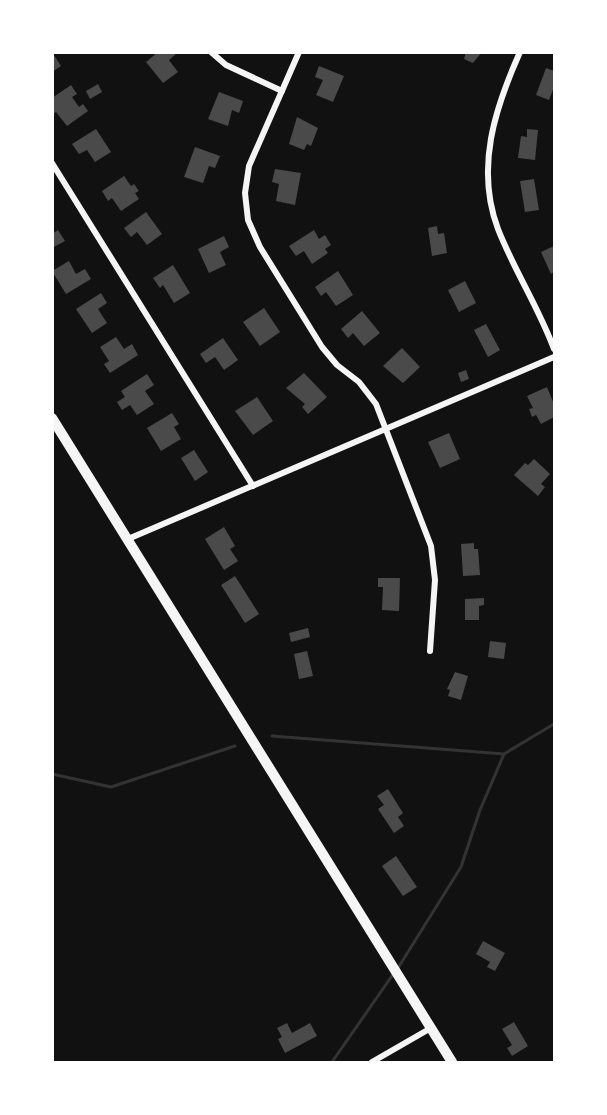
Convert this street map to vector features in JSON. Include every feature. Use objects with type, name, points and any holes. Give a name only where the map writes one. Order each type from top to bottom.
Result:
[{"type":"highway","points":[[52,418],[452,1062]]},
{"type":"street","points":[[211,52],[226,65],[282,91]]},
{"type":"street","points":[[299,52],[249,166],[245,193],[248,220],[260,247],[322,347],[368,391],[376,404],[431,546],[435,580],[430,651]]},
{"type":"street","points":[[520,52],[507,81],[492,126],[487,154],[491,205],[498,229],[555,349]]},
{"type":"street","points":[[52,163],[253,486]]},
{"type":"street","points":[[128,539],[555,357]]},
{"type":"street","points":[[372,1062],[431,1028]]},
{"type":"building","points":[[52,52],[61,66],[52,72]]},
{"type":"building","points":[[158,52],[176,54],[169,60],[178,72],[163,83],[146,62]]},
{"type":"building","points":[[466,52],[482,52],[473,63],[464,59]]},
{"type":"building","points":[[319,66],[344,76],[333,102],[316,95],[323,80],[315,77]]},
{"type":"building","points":[[546,68],[554,71],[554,87],[549,100],[536,95]]},
{"type":"building","points":[[98,84],[102,92],[90,99],[86,91]]},
{"type":"building","points":[[71,85],[77,94],[72,97],[79,107],[83,104],[88,111],[67,126],[56,112],[52,115],[52,98]]},
{"type":"building","points":[[219,92],[243,101],[239,113],[232,110],[228,126],[208,119]]},
{"type":"building","points":[[297,117],[318,128],[311,146],[307,144],[304,150],[289,144]]},
{"type":"building","points":[[96,129],[111,152],[95,162],[87,150],[79,154],[72,144]]},
{"type":"building","points":[[527,129],[538,130],[535,160],[518,158],[521,136],[527,137]]},
{"type":"building","points":[[195,147],[220,156],[215,168],[209,166],[203,183],[184,177]]},
{"type":"building","points":[[275,169],[301,173],[295,205],[276,201],[279,184],[272,182]]},
{"type":"building","points":[[124,176],[131,186],[134,184],[139,191],[135,193],[139,199],[121,211],[112,198],[108,201],[102,191]]},
{"type":"building","points":[[534,179],[539,210],[525,212],[520,181]]},
{"type":"building","points":[[146,212],[162,234],[147,245],[137,232],[131,237],[124,228]]},
{"type":"building","points":[[437,226],[438,234],[444,233],[447,253],[432,256],[428,228]]},
{"type":"building","points":[[58,230],[65,241],[52,248],[52,234]]},
{"type":"building","points":[[314,230],[319,239],[325,235],[331,245],[325,249],[328,253],[312,264],[304,251],[296,256],[289,246]]},
{"type":"building","points":[[224,236],[229,247],[220,252],[226,265],[209,273],[198,249]]},
{"type":"building","points":[[554,246],[554,272],[551,274],[541,252]]},
{"type":"building","points":[[69,261],[76,274],[85,269],[91,279],[66,294],[52,271]]},
{"type":"building","points":[[173,265],[190,293],[174,303],[163,285],[160,288],[153,278]]},
{"type":"building","points":[[338,271],[353,295],[336,306],[326,292],[321,296],[315,287]]},
{"type":"building","points":[[465,281],[476,303],[459,312],[448,290]]},
{"type":"building","points":[[101,293],[107,303],[98,309],[107,323],[92,333],[76,309]]},
{"type":"building","points":[[264,308],[280,332],[260,346],[243,322]]},
{"type":"building","points":[[362,311],[380,333],[364,346],[353,333],[348,338],[341,329]]},
{"type":"building","points":[[486,324],[500,350],[488,357],[474,330]]},
{"type":"building","points":[[116,337],[124,349],[132,344],[138,355],[110,373],[104,364],[109,361],[100,347]]},
{"type":"building","points":[[223,338],[238,360],[224,370],[215,357],[206,363],[200,354]]},
{"type":"building","points":[[402,348],[420,367],[403,383],[383,366]]},
{"type":"building","points":[[466,370],[469,379],[461,382],[458,373]]},
{"type":"building","points":[[304,373],[327,397],[308,414],[302,407],[305,404],[286,388]]},
{"type":"building","points":[[147,374],[154,385],[145,391],[154,404],[137,415],[130,405],[122,410],[117,402],[125,397],[121,391]]},
{"type":"building","points":[[547,387],[554,404],[554,417],[541,424],[536,415],[532,417],[529,409],[533,408],[527,396]]},
{"type":"building","points":[[257,397],[273,421],[253,435],[235,411]]},
{"type":"building","points":[[172,413],[179,424],[174,427],[181,439],[161,451],[147,428]]},
{"type":"building","points":[[449,433],[460,459],[440,468],[428,442]]},
{"type":"building","points":[[194,450],[208,472],[195,481],[181,458]]},
{"type":"building","points":[[534,459],[550,474],[541,484],[545,487],[538,496],[514,475],[525,463],[528,465]]},
{"type":"building","points":[[224,527],[235,546],[230,549],[238,561],[224,570],[205,539]]},
{"type":"building","points":[[474,543],[474,549],[478,549],[480,575],[463,576],[461,544]]},
{"type":"building","points":[[235,576],[259,614],[245,623],[221,585]]},
{"type":"building","points":[[378,578],[400,578],[399,611],[382,610],[383,587],[378,587]]},
{"type":"building","points":[[484,598],[484,605],[479,606],[479,620],[465,620],[465,599]]},
{"type":"building","points":[[308,628],[310,637],[291,642],[289,633]]},
{"type":"building","points":[[490,641],[506,643],[504,659],[488,657]]},
{"type":"building","points":[[307,651],[313,676],[299,679],[294,654]]},
{"type":"building","points":[[455,672],[468,676],[461,700],[448,696],[450,690],[447,689]]},
{"type":"building","points":[[388,789],[403,813],[398,817],[404,826],[394,833],[378,809],[384,805],[377,796]]},
{"type":"building","points":[[396,856],[417,887],[403,896],[382,866]]},
{"type":"building","points":[[483,941],[505,953],[495,971],[487,967],[490,962],[476,954]]},
{"type":"building","points":[[514,1022],[528,1046],[512,1056],[507,1048],[512,1045],[502,1029]]},
{"type":"building","points":[[287,1023],[292,1033],[310,1023],[317,1036],[285,1053],[278,1039],[282,1037],[277,1028]]},
{"type":"waterway","points":[[272,736],[504,754],[554,724]]},
{"type":"waterway","points":[[52,774],[111,787],[235,746]]},
{"type":"waterway","points":[[398,968],[461,867],[480,810],[504,754]]},
{"type":"waterway","points":[[332,1062],[394,973]]}]
